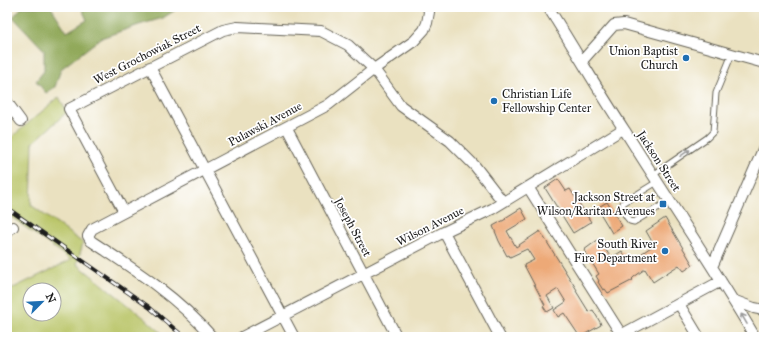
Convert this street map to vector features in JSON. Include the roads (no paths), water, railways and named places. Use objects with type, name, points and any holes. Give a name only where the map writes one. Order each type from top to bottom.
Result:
[{"type":"street","name":"Pulawski Avenue","points":[[212,337],[204,326],[180,305],[140,274],[91,241],[88,236],[92,229],[287,128],[328,105],[374,69],[414,41],[424,30],[427,23],[429,12],[428,7]]},
{"type":"street","name":"Jackson Street","points":[[548,7],[623,129],[733,300],[754,337]]},
{"type":"street","points":[[582,61],[614,25],[624,24],[764,63]]},
{"type":"street","name":"West Grochowiak Street","points":[[124,212],[70,109],[223,30],[237,27],[321,31],[348,45],[374,69],[401,106],[450,141],[475,166],[503,202]]},
{"type":"street","points":[[150,67],[294,337]]},
{"type":"street","points":[[7,102],[21,121]]},
{"type":"street","name":"Joseph Street","points":[[287,128],[397,337]]},
{"type":"street","name":"Wilson Avenue","points":[[242,337],[503,202],[623,129]]},
{"type":"street","points":[[712,267],[764,147]]},
{"type":"street","points":[[528,187],[619,336],[721,281]]},
{"type":"street","points":[[444,232],[500,337]]},
{"type":"street","points":[[733,300],[764,310]]},
{"type":"street","points":[[679,304],[700,337]]},
{"type":"lane","points":[[670,201],[634,222],[630,221],[624,213],[623,203],[713,132],[716,93],[732,54]]},
{"type":"lane","points":[[7,333],[9,337]]},
{"type":"railway","points":[[7,208],[149,307],[184,337]]},
{"type":"place","name":"Union Baptist Church","points":[[686,58]]},
{"type":"place","name":"Christian Life Fellowship Center","points":[[494,101]]},
{"type":"place","name":"Jackson Street at Wilson/Raritan Avenues","points":[[663,204]]},
{"type":"place","name":"South River Fire Department","points":[[665,251]]}]
